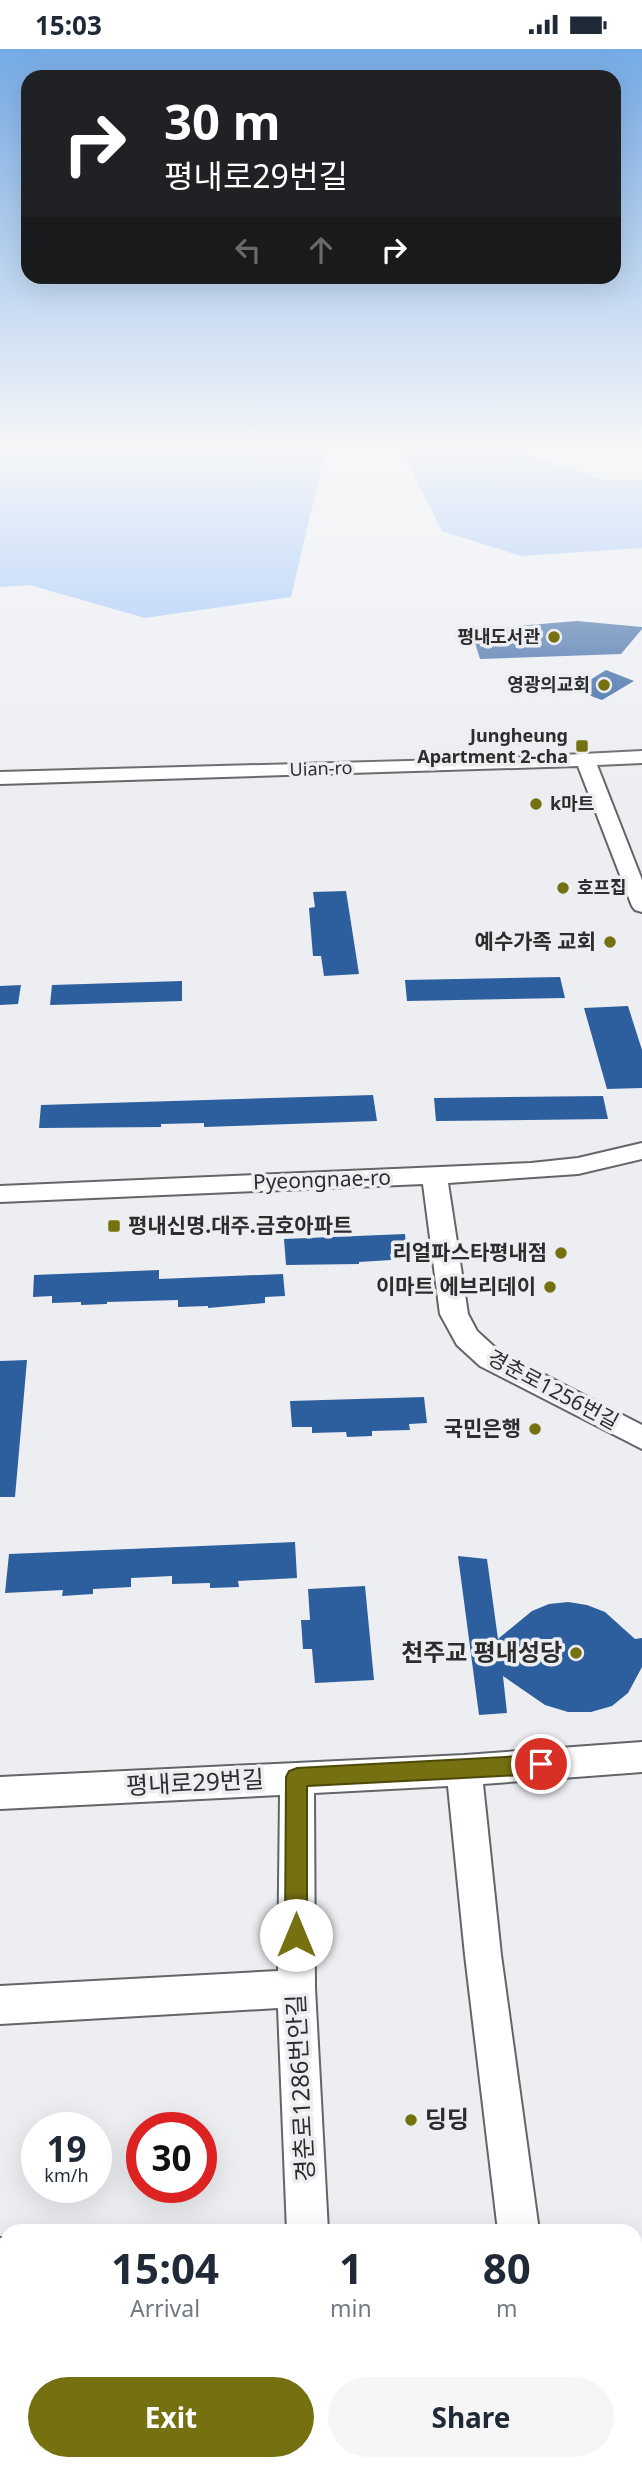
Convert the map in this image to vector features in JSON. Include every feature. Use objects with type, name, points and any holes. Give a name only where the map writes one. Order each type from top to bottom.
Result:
[{"type":"street","name":"Uian-ro","points":[[0,778],[481,765],[642,757]]},
{"type":"street","points":[[584,758],[642,906]]},
{"type":"street","name":"Pyeongnae-ro","points":[[0,1194],[578,1166],[642,1151]]},
{"type":"street","name":"경춘로1256번길","points":[[435,1175],[454,1314],[467,1338],[489,1359],[642,1438]]},
{"type":"street","name":"평내로29번길","points":[[0,1793],[464,1770],[642,1757]]},
{"type":"street","points":[[464,1770],[483,1955],[518,2224]]},
{"type":"street","name":"경춘로1286번안길","points":[[297,1777],[296,1988],[308,2224]]},
{"type":"street","points":[[0,2005],[296,1988]]},
{"type":"shaded area","points":[[0,561],[299,561],[291,597],[145,618],[30,585],[0,587]]},
{"type":"building","name":"평내도서관","points":[[577,621],[642,629],[621,654],[480,659],[471,630]]},
{"type":"building","name":"영광의교회","points":[[606,670],[634,681],[602,700],[574,690]]},
{"type":"building","points":[[346,891],[359,974],[324,976],[321,956],[313,956],[309,908],[315,907],[313,892]]},
{"type":"building","points":[[560,977],[565,998],[407,1001],[405,980]]},
{"type":"building","points":[[182,981],[182,1001],[50,1005],[52,985]]},
{"type":"building","points":[[21,985],[18,1004],[0,1005],[0,986]]},
{"type":"building","points":[[628,1006],[642,1050],[642,1088],[607,1089],[584,1008]]},
{"type":"building","points":[[373,1095],[377,1121],[204,1127],[204,1123],[161,1124],[161,1127],[39,1128],[41,1105]]},
{"type":"building","points":[[603,1096],[608,1119],[436,1121],[434,1098]]},
{"type":"building","points":[[405,1234],[407,1254],[390,1254],[391,1260],[359,1264],[286,1265],[284,1239]]},
{"type":"building","points":[[159,1270],[159,1279],[283,1274],[285,1296],[265,1297],[265,1303],[208,1308],[178,1307],[178,1300],[81,1305],[81,1302],[52,1303],[52,1296],[33,1297],[34,1275]]},
{"type":"building","points":[[27,1360],[15,1497],[0,1497],[0,1361]]},
{"type":"building","points":[[424,1397],[427,1423],[409,1424],[410,1430],[372,1431],[372,1436],[347,1437],[346,1432],[312,1433],[312,1427],[292,1427],[290,1401]]},
{"type":"building","points":[[295,1542],[297,1578],[238,1581],[239,1587],[210,1588],[210,1583],[172,1584],[172,1576],[131,1578],[131,1587],[93,1589],[93,1594],[62,1596],[63,1590],[5,1593],[9,1554]]},
{"type":"building","points":[[458,1556],[487,1559],[498,1639],[532,1611],[549,1604],[568,1602],[605,1612],[635,1639],[642,1638],[642,1667],[628,1693],[612,1706],[591,1712],[568,1712],[545,1705],[503,1676],[507,1713],[479,1715]]},
{"type":"building","points":[[365,1586],[374,1680],[315,1683],[312,1649],[303,1649],[301,1620],[310,1620],[308,1589]]},
{"type":"place","name":"평내도서관","points":[[554,637]]},
{"type":"place","name":"영광의교회","points":[[604,685]]},
{"type":"place","name":"Jungheung Apartment 2-cha","points":[[582,746]]},
{"type":"place","name":"k마트","points":[[536,804]]},
{"type":"place","name":"호프집","points":[[563,888]]},
{"type":"place","name":"예수가족 교회","points":[[610,942]]},
{"type":"place","name":"평내신명.대주.금호아파트","points":[[114,1226]]},
{"type":"place","name":"리얼파스타평내점","points":[[561,1253]]},
{"type":"place","name":"이마트 에브리데이","points":[[550,1287]]},
{"type":"place","name":"국민은행","points":[[535,1429]]},
{"type":"place","name":"천주교 평내성당","points":[[576,1653]]},
{"type":"place","name":"딩딩","points":[[411,2120]]},
{"type":"route","points":[[296,1935],[297,1777],[541,1764]]}]
